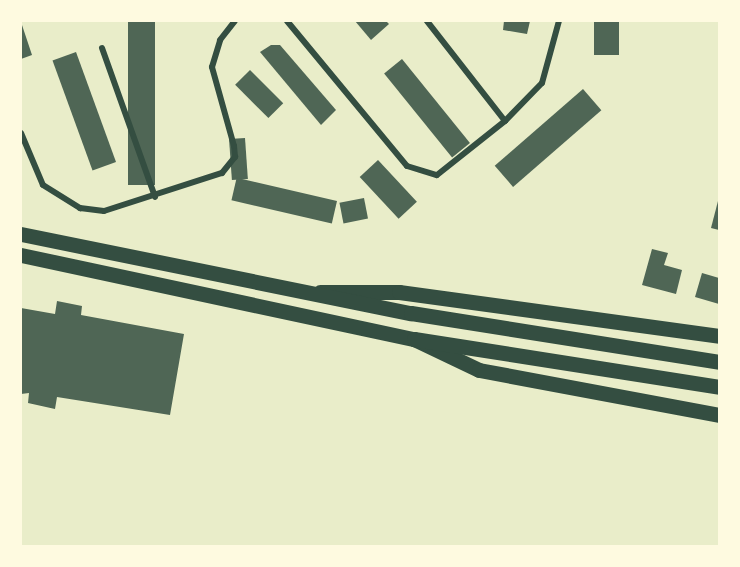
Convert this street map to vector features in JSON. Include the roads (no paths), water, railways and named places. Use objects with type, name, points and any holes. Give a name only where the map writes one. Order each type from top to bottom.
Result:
[{"type":"main road","points":[[21,234],[305,292],[719,362]]},
{"type":"main road","points":[[21,255],[414,339],[719,387]]},
{"type":"main road","points":[[305,292],[399,292],[719,336]]},
{"type":"main road","points":[[414,339],[479,370],[719,415]]},
{"type":"street","points":[[21,133],[43,184],[58,198],[104,211],[155,197],[222,173],[234,157],[212,68],[220,40],[234,21]]},
{"type":"street","points":[[287,21],[415,172],[447,171],[505,121],[542,83],[559,21]]},
{"type":"street","points":[[427,21],[505,121]]},
{"type":"street","points":[[102,48],[155,197]]}]
